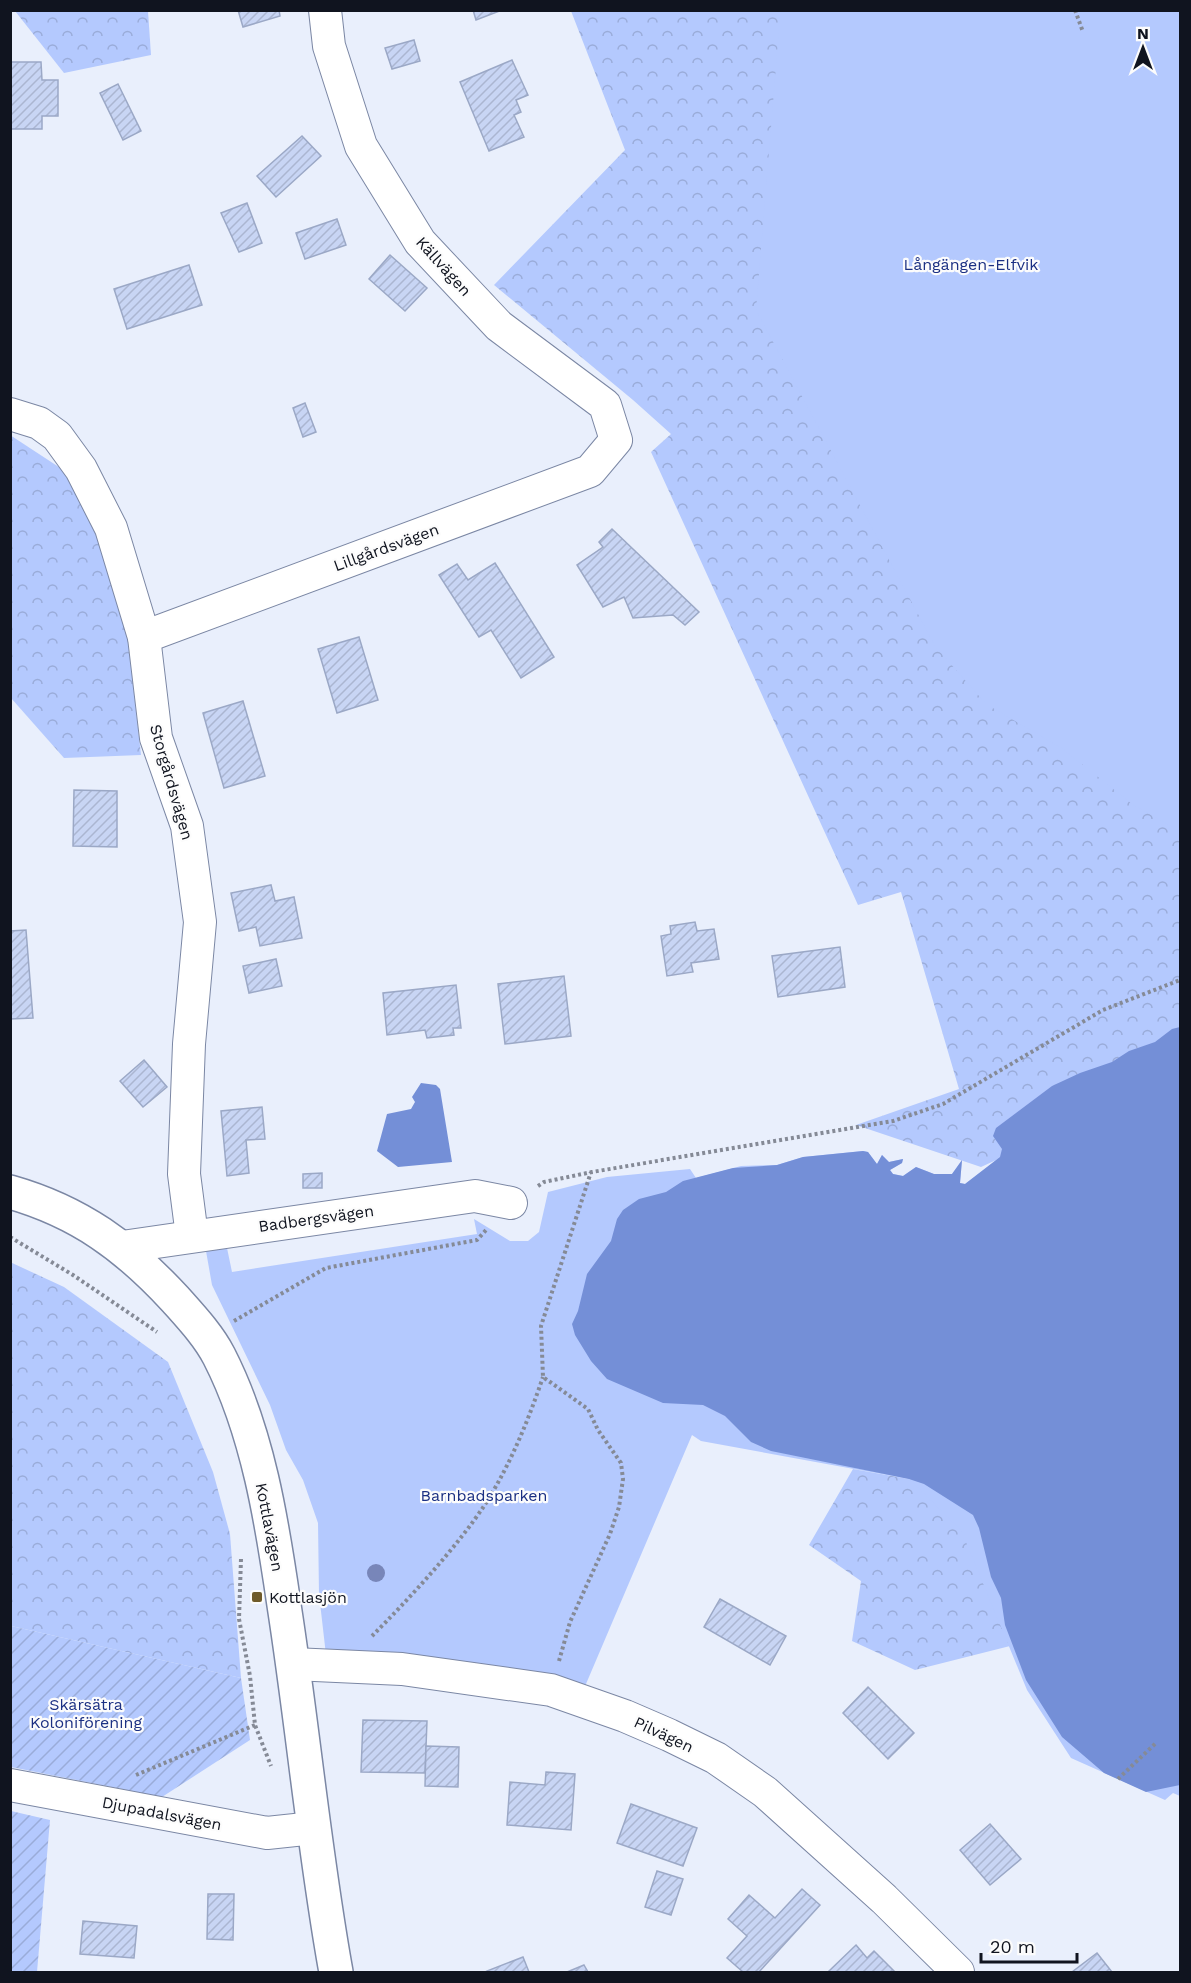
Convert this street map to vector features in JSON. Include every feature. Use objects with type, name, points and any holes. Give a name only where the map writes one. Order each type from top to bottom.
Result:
[{"type":"street","name":"Källvägen","points":[[325,10],[329,46],[361,146],[420,242],[499,326],[605,405],[616,440]]},
{"type":"street","name":"Storgårdsvägen","points":[[10,414],[39,423],[57,436],[81,469],[111,528],[144,637],[156,738],[187,826],[200,922],[189,1044],[184,1174],[192,1236]]},
{"type":"street","name":"Lillgårdsvägen","points":[[144,637],[590,471],[616,440]]},
{"type":"street","name":"Kottlavägen","points":[[10,1192],[32,1198],[82,1221],[122,1247],[192,1317],[207,1336],[224,1368],[241,1412],[268,1507],[293,1664],[336,1972]]},
{"type":"street","name":"Badbergsvägen","points":[[122,1247],[475,1196],[511,1203]]},
{"type":"street","name":"Pilvägen","points":[[293,1664],[402,1670],[551,1690],[625,1716],[669,1735],[716,1758],[765,1792],[884,1899],[958,1972]]},
{"type":"street","name":"Djupadalsvägen","points":[[10,1785],[267,1833],[314,1827]]},
{"type":"path","points":[[1075,10],[1083,32]]},
{"type":"path","points":[[230,1323],[326,1268],[477,1240],[511,1203],[544,1182],[893,1121],[943,1104],[1103,1011],[1180,980]]},
{"type":"path","points":[[342,1667],[394,1614],[485,1505],[515,1449],[543,1377],[541,1326],[592,1172]]},
{"type":"path","points":[[10,1237],[73,1275],[162,1336]]},
{"type":"path","points":[[543,1377],[588,1408],[598,1430],[621,1463],[623,1479],[619,1507],[610,1534],[570,1622],[551,1690]]},
{"type":"path","points":[[242,1553],[239,1618],[250,1676],[255,1725],[272,1769]]},
{"type":"path","points":[[83,1798],[255,1725]]},
{"type":"path","points":[[1118,1779],[1156,1742]]},
{"type":"green space","points":[[15,11],[148,11],[151,55],[64,73]]},
{"type":"green space","points":[[571,11],[1180,11],[1180,1076],[981,1167],[856,1125],[959,1089],[901,892],[858,905],[651,452],[671,434],[494,285],[625,150]]},
{"type":"green space","name":"Långängen-Elfvik","points":[[797,11],[1180,11],[1180,831],[1132,804],[1063,749],[986,704],[935,646],[756,310],[780,18],[798,14]]},
{"type":"green space","points":[[10,435],[68,473],[94,529],[127,629],[141,755],[64,758],[11,698]]},
{"type":"green space","name":"Barnbadsparken","points":[[1180,1027],[1180,1796],[1173,1793],[1165,1800],[1071,1758],[1027,1690],[961,1530],[909,1479],[701,1441],[692,1435],[583,1691],[326,1655],[319,1594],[318,1523],[303,1480],[286,1450],[270,1405],[212,1285],[206,1251],[227,1248],[232,1272],[477,1234],[474,1219],[510,1241],[528,1241],[539,1232],[548,1192],[607,1177],[690,1169],[696,1178],[741,1166],[777,1165],[803,1157],[863,1151],[868,1152],[877,1164],[882,1155],[889,1162],[903,1159],[902,1163],[890,1170],[893,1174],[903,1176],[916,1167],[934,1174],[952,1174],[962,1160],[960,1183],[965,1184],[1000,1157],[1002,1149],[993,1136],[996,1128],[1052,1086],[1112,1062],[1129,1051],[1155,1042],[1172,1029]]},
{"type":"green space","points":[[10,1262],[64,1287],[168,1362],[213,1472],[230,1534],[241,1678],[11,1626]]},
{"type":"green space","points":[[853,1469],[909,1479],[963,1508],[1014,1645],[915,1670],[852,1641],[861,1581],[809,1545]]},
{"type":"green space","name":"Skärsätra Koloniförening","points":[[11,1626],[241,1678],[250,1740],[162,1797],[11,1767]]},
{"type":"green space","points":[[11,1811],[50,1820],[37,1972],[11,1972]]},
{"type":"shaded area","points":[[1180,1027],[1180,1785],[1146,1792],[1104,1773],[1062,1737],[1026,1680],[1005,1625],[1001,1598],[991,1577],[979,1528],[973,1515],[924,1484],[771,1451],[751,1442],[725,1416],[703,1405],[663,1403],[607,1379],[591,1361],[575,1335],[572,1324],[578,1311],[587,1274],[611,1241],[617,1219],[623,1210],[639,1199],[666,1192],[683,1181],[733,1168],[777,1165],[803,1157],[863,1151],[868,1152],[877,1164],[882,1155],[889,1162],[903,1159],[902,1163],[890,1170],[893,1174],[903,1176],[916,1167],[934,1174],[952,1174],[962,1160],[960,1183],[965,1184],[1000,1157],[1002,1149],[993,1136],[996,1128],[1052,1086],[1112,1062],[1129,1051],[1155,1042],[1172,1029]]},
{"type":"shaded area","points":[[421,1083],[436,1085],[440,1089],[452,1162],[398,1167],[377,1151],[387,1114],[411,1109],[415,1102],[412,1097]]},
{"type":"building","points":[[238,10],[279,10],[280,16],[243,27]]},
{"type":"building","points":[[473,10],[502,10],[476,20]]},
{"type":"building","points":[[414,40],[420,61],[392,69],[385,48]]},
{"type":"building","points":[[512,60],[528,95],[516,100],[521,112],[514,115],[524,137],[489,151],[460,82]]},
{"type":"building","points":[[10,62],[41,62],[42,80],[58,80],[58,116],[42,116],[42,129],[10,129]]},
{"type":"building","points":[[118,84],[141,131],[123,140],[100,93]]},
{"type":"building","points":[[302,136],[321,156],[276,197],[257,176]]},
{"type":"building","points":[[247,203],[262,243],[239,252],[221,213]]},
{"type":"building","points":[[337,219],[346,245],[305,259],[296,233]]},
{"type":"building","points":[[390,255],[427,288],[405,311],[369,279]]},
{"type":"building","points":[[189,265],[202,305],[127,329],[114,289]]},
{"type":"building","points":[[305,403],[316,432],[303,437],[293,408]]},
{"type":"building","points":[[612,529],[699,612],[685,625],[673,615],[633,618],[624,597],[603,607],[577,565],[603,547],[599,542]]},
{"type":"building","points":[[495,563],[554,657],[521,678],[491,630],[479,637],[439,575],[457,564],[468,580]]},
{"type":"building","points":[[359,637],[378,700],[337,713],[318,649]]},
{"type":"building","points":[[243,701],[265,776],[224,788],[203,713]]},
{"type":"building","points":[[74,790],[117,791],[117,847],[73,846]]},
{"type":"building","points":[[271,885],[275,901],[294,897],[302,938],[260,946],[256,927],[239,931],[231,893]]},
{"type":"building","points":[[695,922],[697,931],[714,929],[719,959],[691,963],[693,972],[667,976],[661,936],[671,934],[670,926]]},
{"type":"building","points":[[26,930],[33,1018],[10,1019],[10,931]]},
{"type":"building","points":[[840,947],[845,987],[778,997],[772,956]]},
{"type":"building","points":[[276,959],[282,986],[249,993],[243,966]]},
{"type":"building","points":[[564,976],[571,1036],[505,1044],[498,984]]},
{"type":"building","points":[[456,985],[461,1028],[453,1028],[454,1035],[427,1038],[425,1030],[387,1035],[383,993]]},
{"type":"building","points":[[144,1060],[167,1087],[143,1107],[120,1081]]},
{"type":"building","points":[[262,1107],[265,1139],[246,1140],[249,1173],[227,1176],[221,1111]]},
{"type":"building","points":[[322,1173],[322,1188],[303,1188],[303,1174]]},
{"type":"building","points":[[720,1599],[786,1636],[770,1665],[704,1627]]},
{"type":"building","points":[[868,1687],[914,1733],[888,1759],[843,1713]]},
{"type":"building","points":[[363,1720],[427,1721],[425,1773],[361,1772]]},
{"type":"building","points":[[426,1746],[459,1747],[458,1787],[425,1786]]},
{"type":"building","points":[[546,1772],[575,1774],[571,1830],[507,1825],[510,1782],[545,1785]]},
{"type":"building","points":[[631,1804],[697,1828],[683,1866],[617,1843]]},
{"type":"building","points":[[990,1824],[1021,1859],[990,1885],[960,1850]]},
{"type":"building","points":[[657,1871],[683,1879],[671,1915],[645,1907]]},
{"type":"building","points":[[802,1889],[820,1905],[759,1972],[743,1972],[727,1958],[747,1936],[728,1919],[749,1895],[775,1918]]},
{"type":"building","points":[[208,1894],[234,1894],[233,1940],[207,1939]]},
{"type":"building","points":[[83,1921],[137,1926],[134,1958],[80,1954]]},
{"type":"building","points":[[856,1945],[867,1958],[874,1951],[895,1972],[828,1972]]},
{"type":"building","points":[[1097,1953],[1112,1972],[1072,1972]]},
{"type":"building","points":[[523,1957],[529,1972],[487,1971]]},
{"type":"building","points":[[584,1965],[588,1972],[567,1972]]},
{"type":"place","name":"Kottlasjön","points":[[257,1597]]}]
